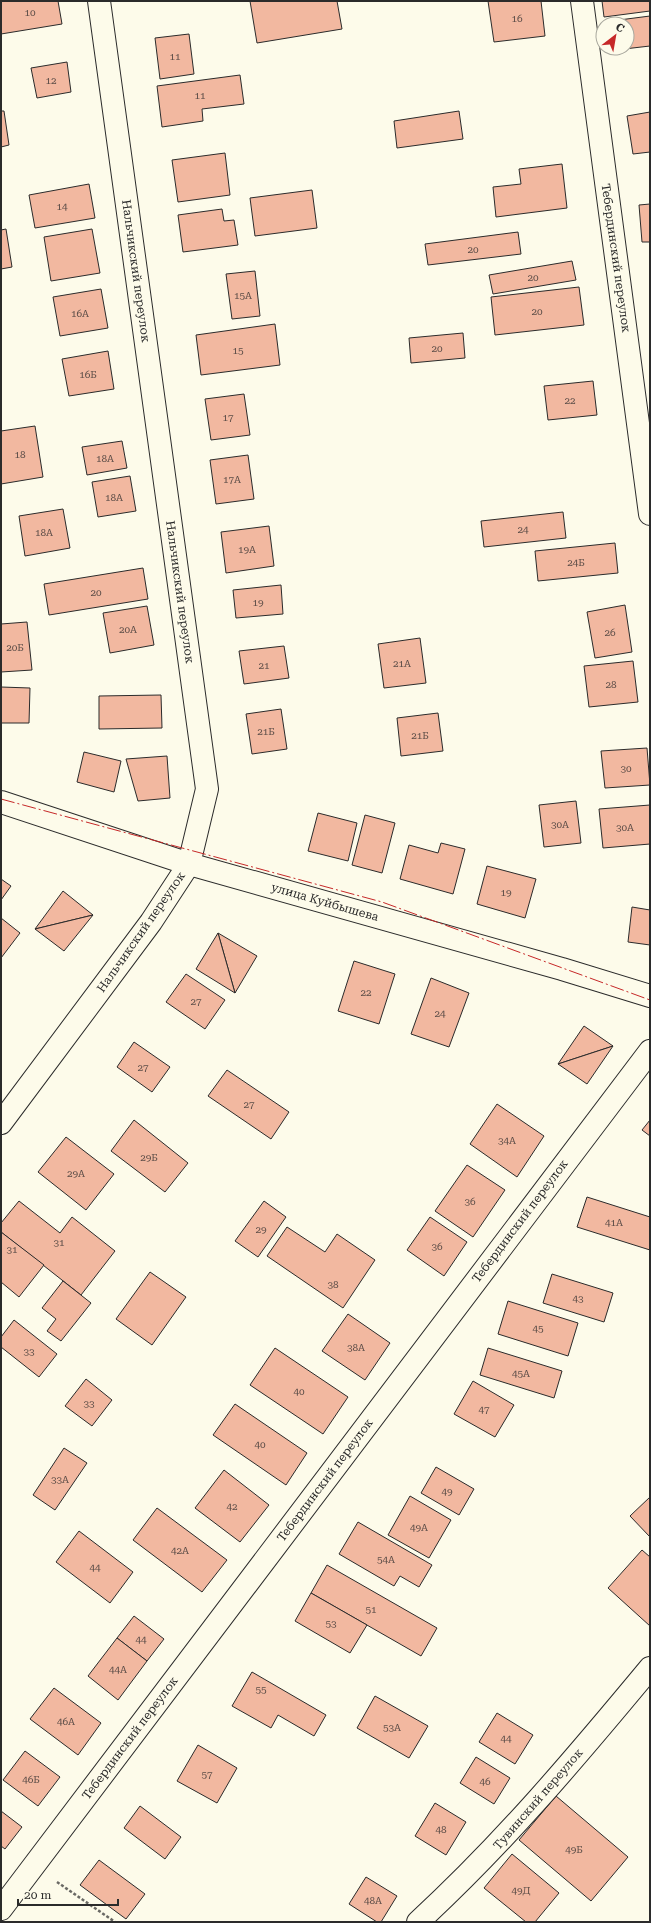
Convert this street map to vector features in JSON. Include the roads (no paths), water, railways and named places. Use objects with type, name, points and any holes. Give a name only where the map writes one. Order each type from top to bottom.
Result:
[{"type":"street","name":"Нальчикский переулок","points":[[1,1123],[151,922],[189,864],[207,789],[99,1]]},
{"type":"street","name":"Тебердинский переулок","points":[[582,1],[650,514]]},
{"type":"street","name":"улица Куйбышева","points":[[1,802],[189,864],[562,969],[650,996]]},
{"type":"street","name":"Тебердинский переулок","points":[[1,1909],[650,1051]]},
{"type":"street","name":"Тувинский переулок","points":[[418,1922],[456,1888],[509,1833],[650,1668]]}]
